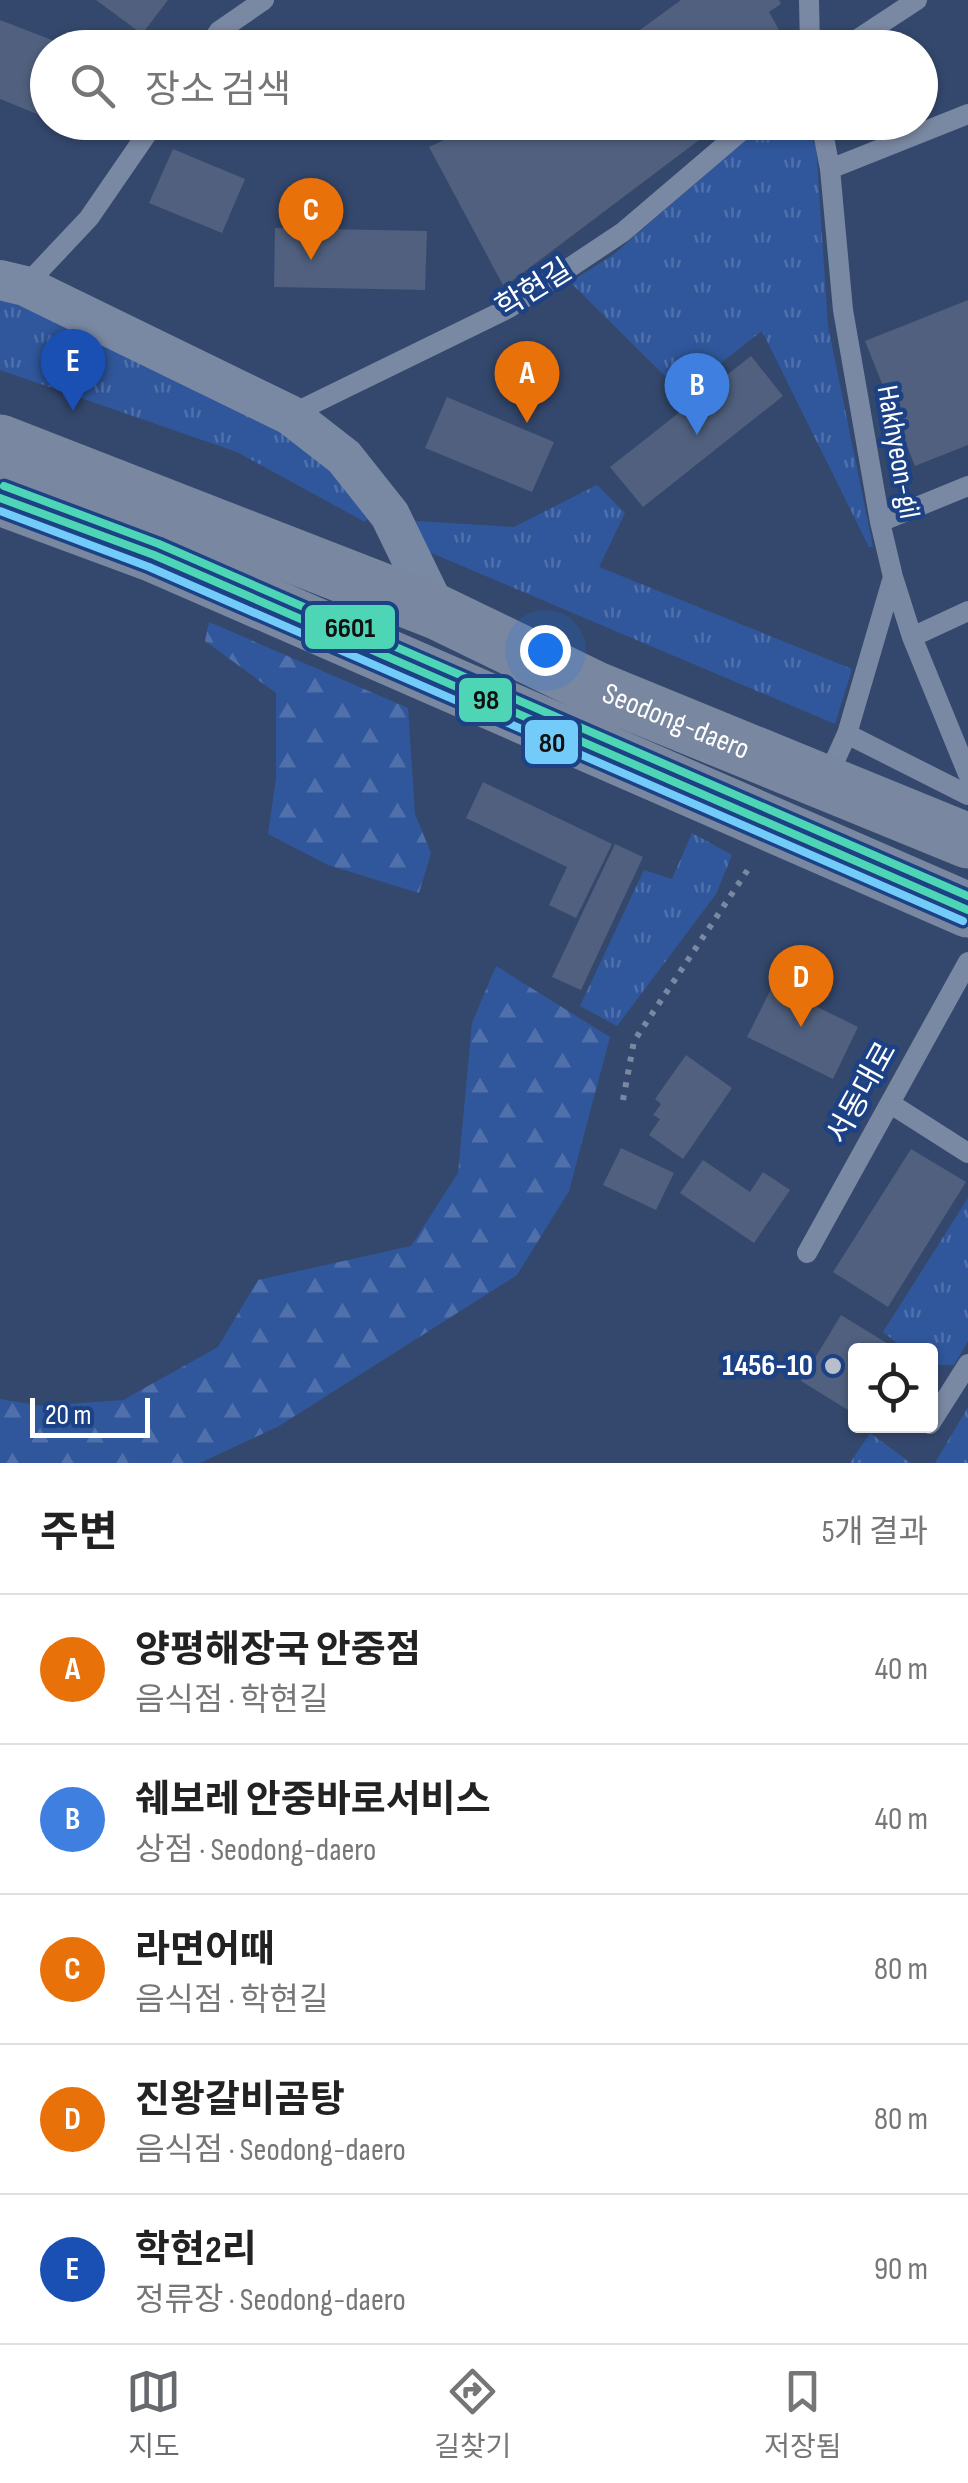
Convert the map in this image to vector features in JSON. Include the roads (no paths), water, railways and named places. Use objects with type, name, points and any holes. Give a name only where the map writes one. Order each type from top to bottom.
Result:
[{"type":"main road","name":"Seodong-daero","points":[[0,442],[437,612],[596,689],[836,758],[966,824]]},
{"type":"main road","name":"Seodong-daero","points":[[0,498],[154,554],[968,910]]},
{"type":"street","points":[[12,283],[290,415],[344,457],[390,515],[437,612]]},
{"type":"lane","points":[[222,30],[264,0]]},
{"type":"lane","points":[[808,0],[809,30]]},
{"type":"lane","points":[[871,30],[917,0]]},
{"type":"lane","points":[[938,126],[968,114]]},
{"type":"lane","points":[[12,283],[89,218],[143,140]]},
{"type":"lane","name":"학현길","points":[[290,415],[509,308],[623,232],[731,140]]},
{"type":"lane","name":"Hakhyeon-gil","points":[[825,140],[843,310],[893,577],[836,758]]},
{"type":"lane","points":[[830,169],[903,140]]},
{"type":"lane","points":[[880,522],[968,486]]},
{"type":"lane","points":[[893,577],[912,637],[968,774]]},
{"type":"lane","points":[[912,637],[968,611]]},
{"type":"lane","name":"서동대로","points":[[807,1252],[968,962]]},
{"type":"lane","points":[[891,1104],[968,1153]]},
{"type":"lane","points":[[938,1412],[968,1364]]},
{"type":"place","name":"라면어때","points":[[311,260]]},
{"type":"place","name":"학현2리","points":[[73,411]]},
{"type":"place","name":"양평해장국 안중점","points":[[527,423]]},
{"type":"place","name":"쉐보레 안중바로서비스","points":[[697,435]]},
{"type":"place","name":"진왕갈비곰탕","points":[[801,1027]]},
{"type":"place","name":"1456-10","points":[[833,1366]]}]
